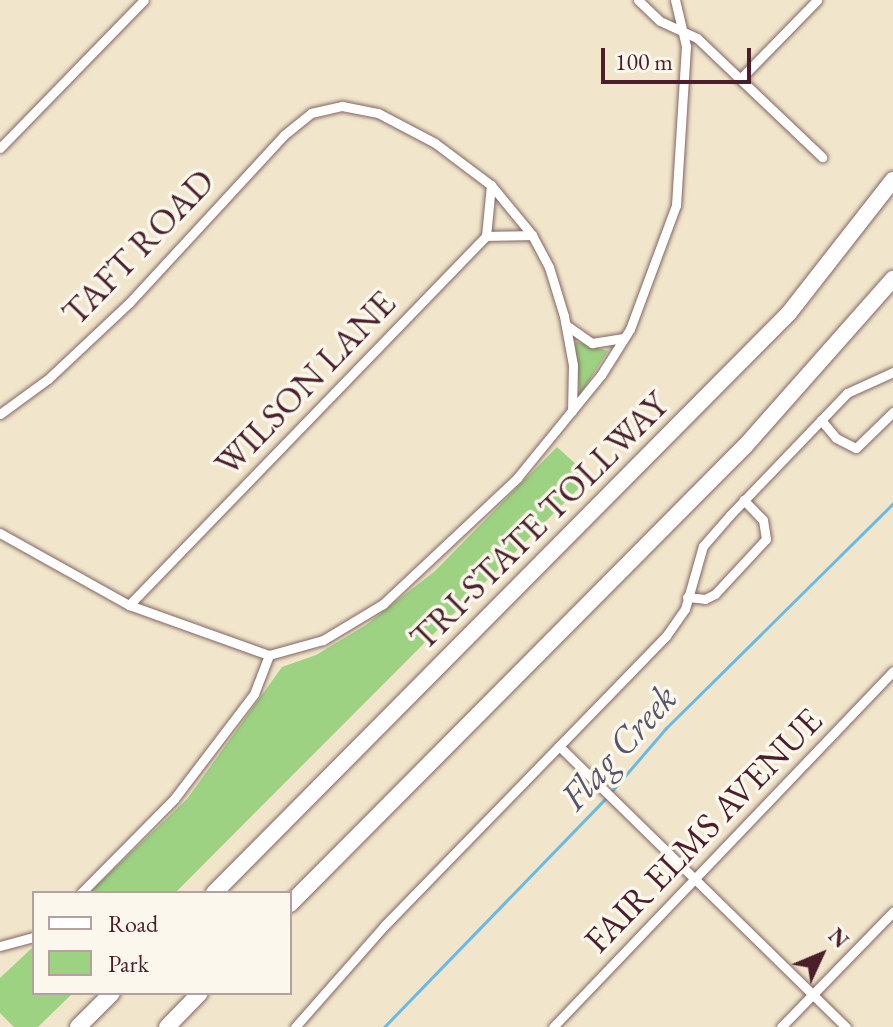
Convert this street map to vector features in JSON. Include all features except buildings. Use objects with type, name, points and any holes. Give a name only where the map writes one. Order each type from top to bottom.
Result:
[{"type":"highway","name":"TRI-STATE TOLLWAY","points":[[216,891],[789,313],[893,180]]},
{"type":"highway","points":[[292,902],[746,445],[893,279]]},
{"type":"highway","points":[[78,1027],[110,995]]},
{"type":"highway","points":[[167,1027],[198,995]]},
{"type":"street","points":[[0,148],[144,0]]},
{"type":"street","points":[[638,0],[660,21],[681,27],[741,78],[822,157]]},
{"type":"street","points":[[0,533],[129,605],[269,655],[323,640],[383,604],[517,478],[572,411],[624,337],[676,205],[686,46],[675,0]]},
{"type":"street","points":[[741,78],[817,0]]},
{"type":"street","name":"TAFT ROAD","points":[[0,414],[48,379],[129,303],[284,135],[311,113],[342,106],[378,113],[435,143],[491,185]]},
{"type":"street","points":[[491,185],[532,235],[549,267],[566,325],[573,365],[572,411]]},
{"type":"street","points":[[491,185],[486,236],[532,235]]},
{"type":"street","name":"WILSON LANE","points":[[129,605],[486,236]]},
{"type":"street","points":[[566,325],[592,343],[624,337]]},
{"type":"street","points":[[295,1027],[384,926],[666,636],[687,597],[703,546],[744,500],[847,393],[893,372]]},
{"type":"street","points":[[821,420],[836,438],[856,448],[893,412]]},
{"type":"street","points":[[687,597],[705,599],[715,594],[766,539],[763,520],[744,500]]},
{"type":"street","points":[[83,891],[174,799],[254,694],[269,655]]},
{"type":"street","name":"FAIR ELMS AVENUE","points":[[553,1027],[893,671]]},
{"type":"street","points":[[559,746],[846,1027]]},
{"type":"street","points":[[781,1027],[893,912]]},
{"type":"street","points":[[0,946],[32,938]]},
{"type":"green space","points":[[575,344],[608,351],[580,395]]},
{"type":"green space","points":[[557,447],[590,477],[177,891],[91,891],[187,799],[282,667],[316,655],[366,625],[435,571]]},
{"type":"green space","points":[[32,948],[32,995],[71,995],[38,1027],[14,1027],[0,1013],[0,978]]},
{"type":"waterway","name":"Flag Creek","points":[[611,792],[666,728],[893,503]]},
{"type":"waterway","name":"Flag Creek","points":[[384,1027],[606,798]]}]
